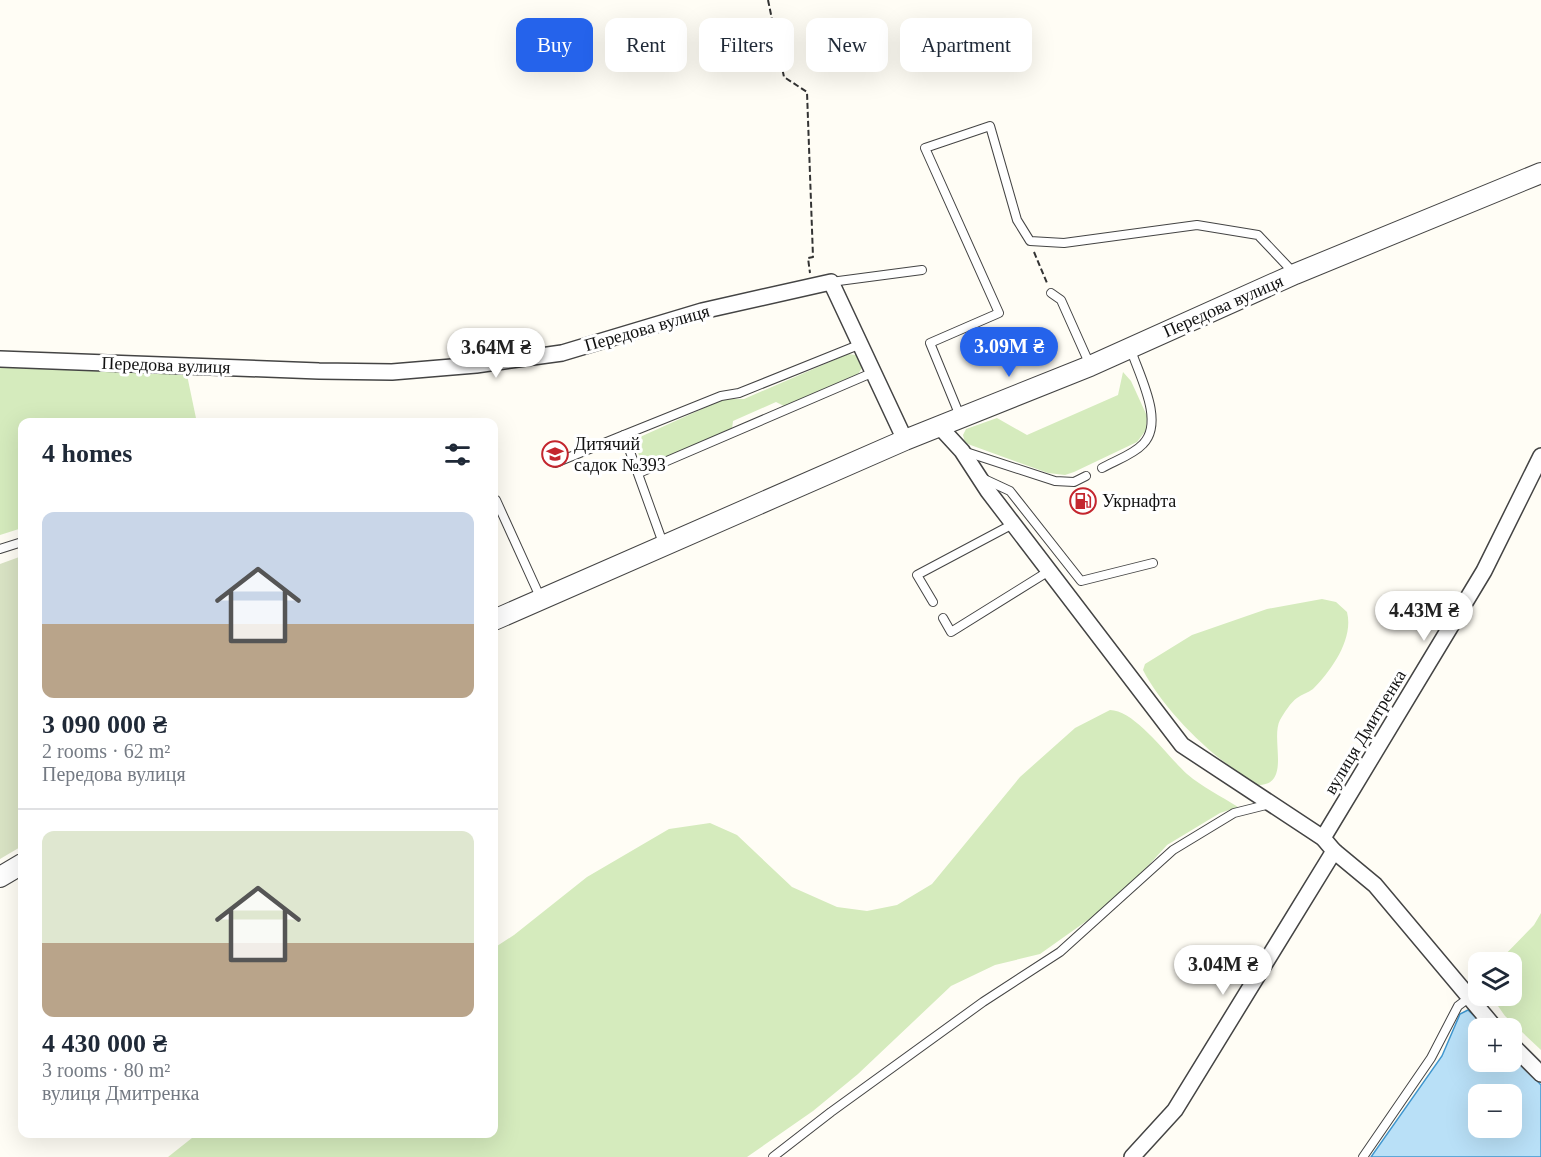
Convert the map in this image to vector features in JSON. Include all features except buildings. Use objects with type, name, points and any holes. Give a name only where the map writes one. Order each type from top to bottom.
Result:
[{"type":"street","name":"Передова вулиця","points":[[498,618],[905,440],[1090,366],[1295,274],[1541,174]]},
{"type":"street","name":"Передова вулиця","points":[[0,359],[392,372],[476,365],[562,353],[702,311],[831,282]]},
{"type":"street","points":[[831,282],[905,440]]},
{"type":"street","points":[[939,426],[962,451],[1013,524],[1182,745],[1323,838],[1334,851],[1375,885],[1468,993]]},
{"type":"street","name":"вулиця Дмитренка","points":[[1323,838],[1478,581],[1541,456]]},
{"type":"street","points":[[1132,1157],[1175,1110],[1240,1000],[1334,851]]},
{"type":"street","points":[[0,877],[18,866]]},
{"type":"street","points":[[1479,1006],[1488,1018]]},
{"type":"street","points":[[1522,1055],[1541,1074]]},
{"type":"lane","points":[[961,417],[930,343],[999,313],[925,148],[990,126],[1017,220],[1030,241],[1064,243],[1197,225],[1258,235],[1295,274]]},
{"type":"lane","points":[[831,282],[922,270]]},
{"type":"lane","points":[[1051,293],[1061,300],[1090,366]]},
{"type":"lane","points":[[555,463],[721,396],[739,393],[861,344]]},
{"type":"lane","points":[[1102,468],[1141,447],[1151,430],[1151,411],[1130,348]]},
{"type":"lane","points":[[639,473],[875,372]]},
{"type":"lane","points":[[624,435],[664,547]]},
{"type":"lane","points":[[962,451],[1055,481],[1074,483],[1086,476]]},
{"type":"lane","points":[[978,477],[1010,491],[1081,580],[1153,563]]},
{"type":"lane","points":[[498,504],[542,600]]},
{"type":"lane","points":[[933,602],[917,575],[1013,524]]},
{"type":"lane","points":[[0,549],[18,543]]},
{"type":"lane","points":[[943,618],[951,632],[1049,571]]},
{"type":"lane","points":[[773,1157],[983,1002],[1060,952],[1173,850],[1234,813],[1272,804]]},
{"type":"lane","points":[[1363,1157],[1431,1058],[1458,1006],[1468,998]]},
{"type":"path","points":[[768,0],[784,77],[807,92],[813,257],[808,258],[811,286]]},
{"type":"path","points":[[1030,241],[1051,293]]},
{"type":"green space","points":[[848,354],[856,355],[862,368],[858,374],[784,406],[776,402],[733,421],[732,429],[647,465],[640,459],[636,445],[640,437],[724,399],[744,399]]},
{"type":"green space","points":[[0,364],[187,375],[196,418],[18,418],[18,529],[0,535]]},
{"type":"green space","points":[[1123,372],[1131,381],[1147,416],[1146,430],[1137,442],[1074,472],[1065,475],[1048,473],[965,443],[963,435],[966,429],[997,418],[1027,435],[1118,395]]},
{"type":"green space","points":[[18,557],[18,848],[0,859],[0,564]]},
{"type":"green space","points":[[1322,599],[1336,602],[1347,612],[1347,633],[1344,643],[1334,664],[1320,682],[1295,700],[1280,720],[1277,738],[1278,760],[1274,778],[1268,783],[1258,785],[1209,750],[1178,719],[1164,703],[1143,670],[1145,664],[1192,635],[1267,609]]},
{"type":"green space","points":[[1110,710],[1120,712],[1151,736],[1187,774],[1238,807],[1220,813],[1167,845],[1119,898],[1040,954],[995,965],[951,986],[858,1074],[813,1111],[747,1157],[168,1157],[192,1138],[498,1138],[498,945],[587,877],[669,829],[710,823],[737,835],[792,887],[837,907],[867,911],[897,905],[932,884],[1020,777],[1075,728]]},
{"type":"green space","points":[[1541,913],[1541,1050],[1522,1032],[1522,1018],[1507,1018],[1498,1006],[1522,1006],[1522,952],[1508,952],[1534,925]]},
{"type":"water","points":[[1468,1010],[1476,1018],[1468,1018],[1468,1072],[1522,1072],[1522,1064],[1541,1085],[1541,1157],[1371,1157],[1442,1056],[1460,1014]]},
{"type":"place","name":"Дитячий садок №393","points":[[555,454]]},
{"type":"place","name":"Укрнафта","points":[[1083,501]]}]
